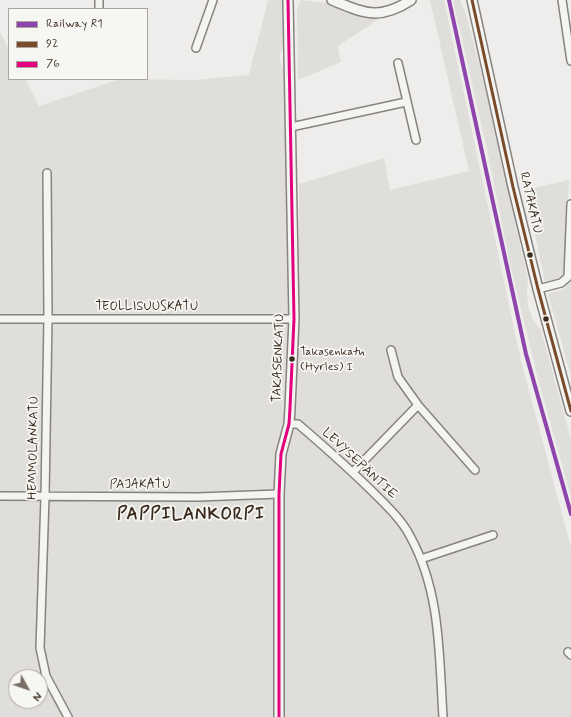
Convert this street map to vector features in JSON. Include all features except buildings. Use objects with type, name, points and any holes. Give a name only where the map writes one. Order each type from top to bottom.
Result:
[{"type":"street","points":[[196,48],[213,0]]},
{"type":"street","name":"TAKASENKATU","points":[[280,717],[279,494],[281,454],[288,424],[294,319],[288,0]]},
{"type":"street","points":[[332,0],[366,13],[376,14],[395,9],[411,0]]},
{"type":"street","name":"RATAKATU","points":[[472,0],[512,182],[538,290],[571,411]]},
{"type":"street","points":[[562,0],[571,61]]},
{"type":"street","points":[[398,63],[416,140]]},
{"type":"street","points":[[291,127],[406,102]]},
{"type":"street","name":"HEMMOLANKATU","points":[[47,173],[48,318],[45,497],[40,648],[46,676],[68,717]]},
{"type":"street","points":[[538,290],[561,283],[568,277],[571,204]]},
{"type":"street","name":"TEOLLISUUSKATU","points":[[0,319],[294,319]]},
{"type":"street","points":[[391,350],[398,377],[418,405],[475,470]]},
{"type":"street","points":[[353,472],[418,405]]},
{"type":"street","name":"LEVYSEPÄNTIE","points":[[288,424],[298,424],[353,472],[391,511],[409,534],[421,559],[432,599],[439,636],[443,717]]},
{"type":"street","name":"PAJAKATU","points":[[0,496],[198,497],[279,494]]},
{"type":"street","points":[[421,559],[493,535]]},
{"type":"shaded area","points":[[268,0],[283,0],[283,47],[280,55],[280,61],[284,71],[287,246],[299,244],[299,184],[384,158],[390,190],[469,171],[430,0],[444,0],[521,361],[571,547],[571,717],[0,717],[0,32],[8,47],[8,80],[26,80],[39,106],[117,80],[195,80],[249,75]]},
{"type":"shaded area","points":[[301,0],[328,3],[363,18],[379,19],[338,46],[341,62],[298,80],[297,9]]},
{"type":"shaded area","points":[[453,0],[460,0],[467,17],[485,87],[528,280],[528,306],[533,320],[541,330],[571,439],[571,497],[538,379],[510,264],[488,154]]},
{"type":"shaded area","points":[[569,180],[565,268],[562,276],[556,280],[545,281],[525,190]]},
{"type":"shaded area","points":[[571,280],[571,376],[548,294],[564,289]]},
{"type":"rail line","name":"R1","points":[[449,0],[526,354],[571,514]]},
{"type":"transit line","name":"76","points":[[279,717],[279,494],[281,454],[289,424],[294,319],[288,0]]},
{"type":"transit line","name":"92","points":[[472,0],[513,187],[538,289],[571,411]]},
{"type":"place","name":"Takasenkatu (Hyrles) I","points":[[292,359]]},
{"type":"district","name":"PAPPILANKORPI","points":[[191,515]]}]
